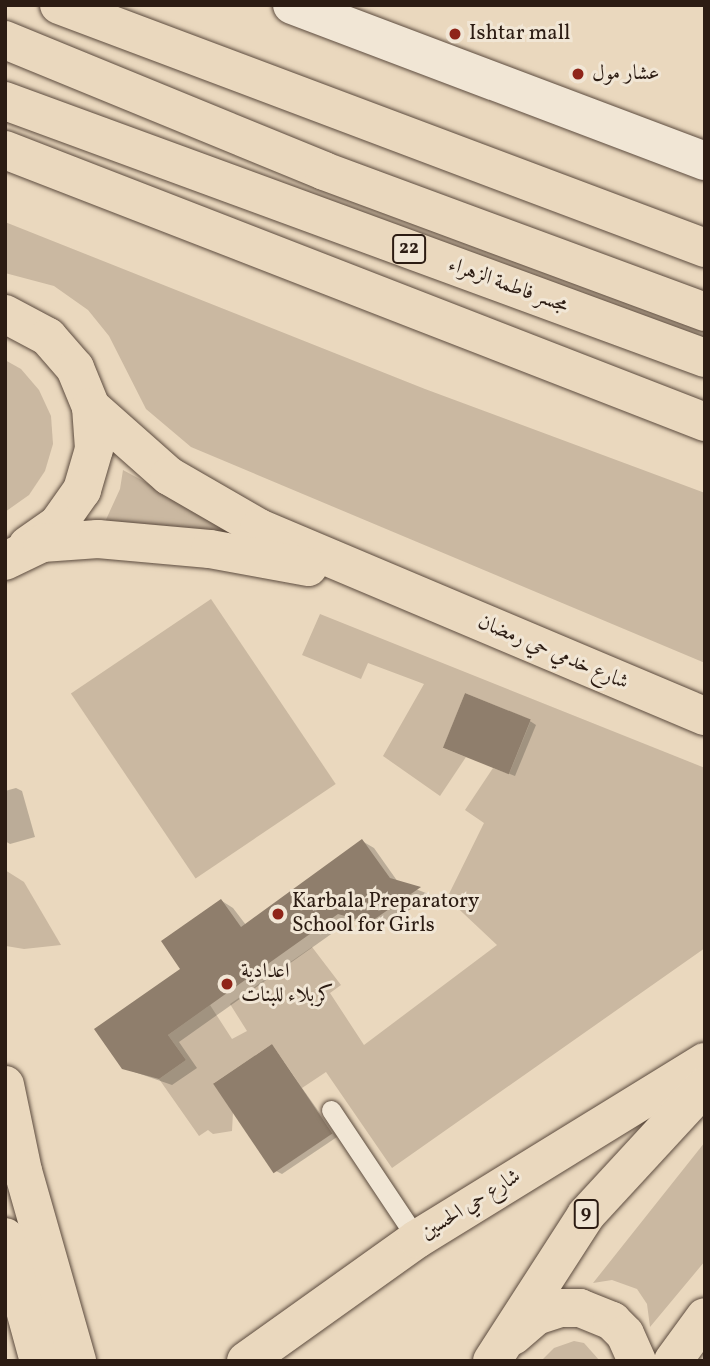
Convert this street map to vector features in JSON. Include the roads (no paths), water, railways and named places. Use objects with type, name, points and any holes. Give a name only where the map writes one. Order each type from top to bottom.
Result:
[{"type":"main road","points":[[59,5],[705,248]]},
{"type":"main road","points":[[292,5],[705,161]]},
{"type":"main road","name":"مجسر فاطمة الزهراء","points":[[5,40],[324,171],[705,312]]},
{"type":"main road","name":"مجسر فاطمة الزهراء","points":[[5,102],[115,139],[705,358]]},
{"type":"main road","points":[[5,150],[705,422]]},
{"type":"main road","points":[[5,314],[48,337],[75,368],[91,407],[94,449],[82,490],[58,524],[11,555]]},
{"type":"main road","points":[[91,407],[142,455],[199,495],[259,528],[401,590]]},
{"type":"main road","points":[[11,555],[68,539],[158,543],[257,556],[401,590]]},
{"type":"main road","name":"شارع خدمي حي رمضان","points":[[401,590],[705,716]]},
{"type":"main road","name":"شارع حي الحسين","points":[[246,1361],[417,1239],[705,1062]]},
{"type":"main road","name":"9","points":[[492,1361],[586,1215],[705,1086]]},
{"type":"main road","points":[[6,1090],[14,1174],[77,1361]]},
{"type":"main road","points":[[5,1237],[39,1361]]},
{"type":"main road","points":[[492,1361],[536,1316],[570,1308],[597,1313],[612,1321],[625,1335],[637,1361]]},
{"type":"main road","points":[[673,1361],[705,1317]]},
{"type":"lane","points":[[331,1110],[417,1239]]},
{"type":"place","name":"Ishtar mall","points":[[455,34]]},
{"type":"place","name":"عشار مول","points":[[578,74]]},
{"type":"place","name":"Karbala Preparatory School for Girls","points":[[278,914]]},
{"type":"place","name":"اعدادية كربلاء للبنات","points":[[227,984]]}]
